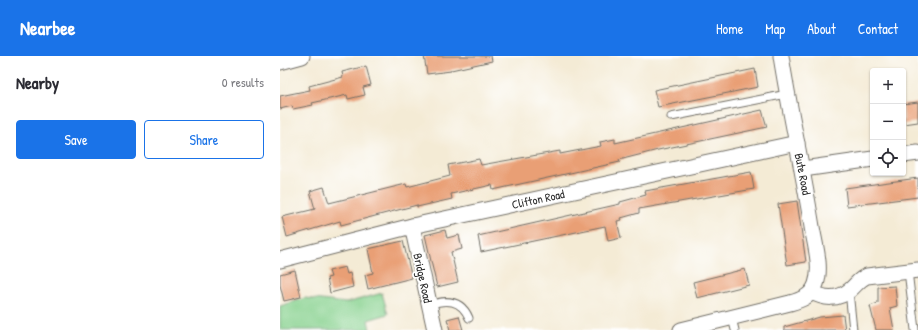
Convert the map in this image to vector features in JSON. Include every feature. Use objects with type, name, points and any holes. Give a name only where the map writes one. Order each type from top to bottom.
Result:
[{"type":"street","points":[[280,62],[302,56]]},
{"type":"street","name":"Bute Road","points":[[781,56],[787,94],[803,169],[817,266],[817,281],[812,292]]},
{"type":"street","name":"Clifton Road","points":[[280,260],[412,226],[797,143]]},
{"type":"street","points":[[906,155],[918,153]]},
{"type":"street","points":[[803,169],[870,160]]},
{"type":"street","name":"Bridge Road","points":[[412,226],[435,330]]},
{"type":"street","points":[[681,330],[734,324],[802,300],[812,292],[824,298],[842,295],[849,291],[861,278],[913,271]]},
{"type":"lane","points":[[671,117],[787,94]]},
{"type":"lane","points":[[913,271],[915,330]]},
{"type":"lane","points":[[849,291],[853,330]]},
{"type":"lane","points":[[429,305],[446,301],[456,302],[463,308],[469,318]]},
{"type":"green space","points":[[382,293],[388,314],[368,320],[370,330],[280,330],[280,306],[305,298],[346,303]]},
{"type":"building","points":[[424,56],[491,56],[492,61],[451,71],[427,74]]},
{"type":"building","points":[[366,66],[371,85],[363,87],[365,95],[348,99],[347,95],[312,103],[313,105],[293,109],[292,106],[280,109],[280,96],[310,90],[309,86],[343,77],[342,72]]},
{"type":"building","points":[[755,69],[758,87],[658,107],[654,90]]},
{"type":"building","points":[[918,102],[918,122],[906,124],[906,104]]},
{"type":"building","points":[[762,110],[767,127],[658,150],[619,160],[620,162],[493,190],[492,185],[451,194],[452,199],[417,207],[417,205],[341,225],[340,221],[287,237],[282,217],[315,209],[310,191],[324,187],[329,203],[406,184],[407,187],[450,176],[448,165],[479,159],[481,165],[560,151],[560,154],[601,146],[600,142],[615,139],[615,143]]},
{"type":"building","points":[[751,172],[754,189],[639,209],[639,213],[621,218],[622,220],[617,221],[621,238],[608,241],[605,226],[481,252],[478,236],[620,204],[620,202],[646,195],[645,191]]},
{"type":"building","points":[[918,178],[918,197],[847,206],[845,188]]},
{"type":"building","points":[[797,201],[806,262],[787,265],[778,204]]},
{"type":"building","points":[[445,230],[447,238],[459,235],[462,249],[451,252],[458,282],[437,287],[425,235]]},
{"type":"building","points":[[403,241],[412,278],[368,289],[365,275],[373,273],[368,249]]},
{"type":"building","points":[[345,267],[347,274],[350,273],[353,287],[330,293],[327,278],[331,277],[329,271]]},
{"type":"building","points":[[745,269],[749,285],[697,298],[693,282]]},
{"type":"building","points":[[295,270],[301,297],[284,301],[280,285],[280,274]]},
{"type":"building","points":[[895,286],[897,306],[890,308],[894,330],[876,330],[870,306],[878,303],[878,287]]},
{"type":"building","points":[[843,315],[845,330],[784,330],[784,327],[820,317]]},
{"type":"building","points":[[459,316],[463,330],[450,330],[447,319]]}]
